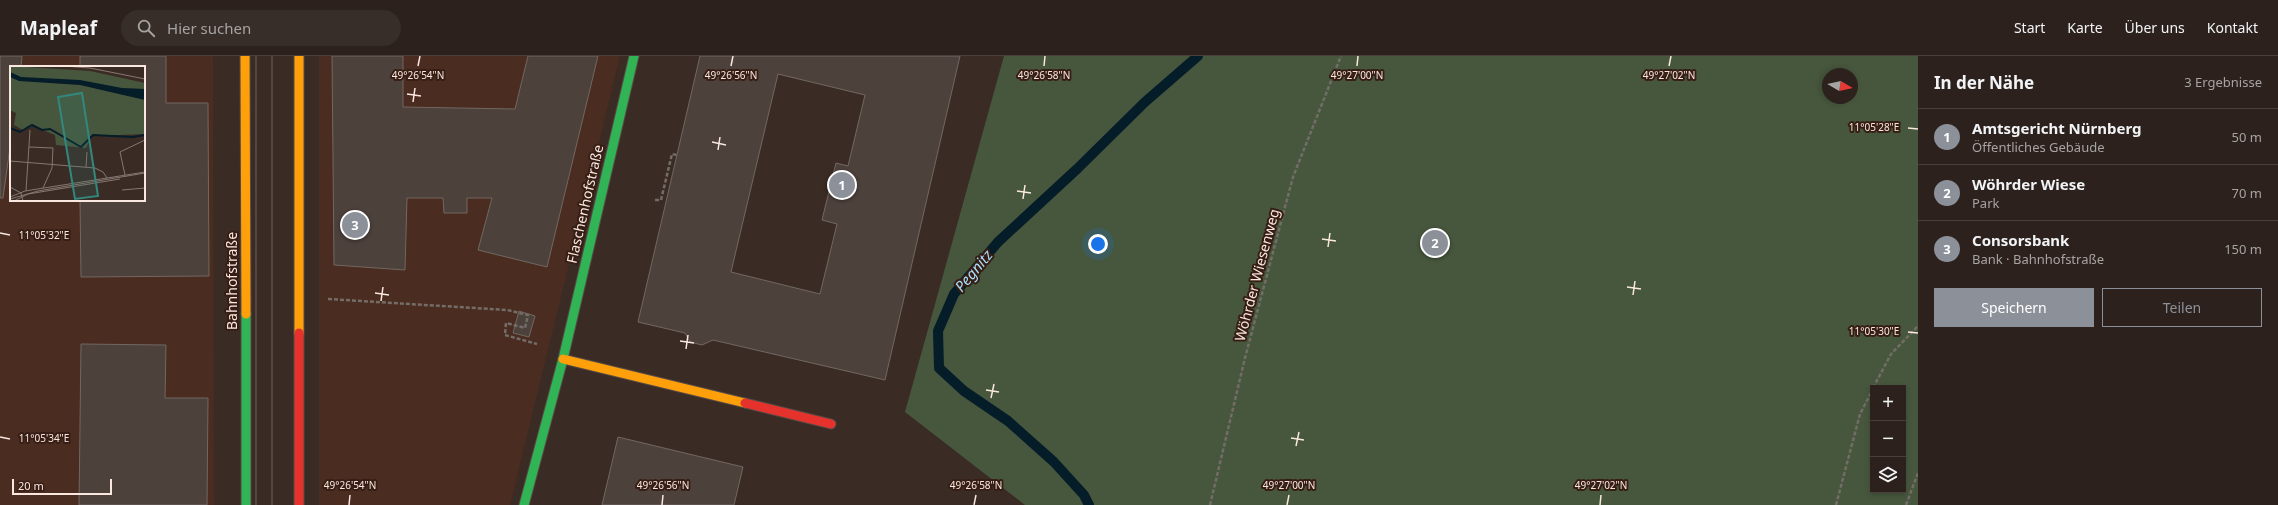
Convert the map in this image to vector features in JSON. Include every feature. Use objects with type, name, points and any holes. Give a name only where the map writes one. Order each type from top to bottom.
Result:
[{"type":"main road","name":"Bahnhofstraße","points":[[245,56],[246,505]]},
{"type":"main road","points":[[299,56],[299,505]]},
{"type":"main road","name":"Flaschenhofstraße","points":[[524,505],[563,359],[634,56]]},
{"type":"main road","points":[[563,359],[831,424]]},
{"type":"path","name":"Wöhrder Wiesenweg","points":[[1210,505],[1245,358],[1293,177],[1341,56]]},
{"type":"path","points":[[666,153],[677,155]]},
{"type":"path","points":[[655,200],[662,200],[672,154]]},
{"type":"path","points":[[299,297],[507,310],[528,315],[525,328],[506,323],[506,336],[536,343]]},
{"type":"path","points":[[1875,385],[1891,354],[1918,326]]},
{"type":"path","points":[[1836,505],[1860,414],[1870,394]]},
{"type":"path","points":[[1906,505],[1918,473]]},
{"type":"shaded area","points":[[0,56],[213,56],[214,505],[0,505]]},
{"type":"shaded area","points":[[319,56],[620,56],[510,505],[319,505]]},
{"type":"green space","points":[[1004,56],[1918,56],[1918,505],[1025,505],[905,412]]},
{"type":"building","points":[[0,56],[22,56],[21,66],[10,66],[10,147],[3,198],[0,198]]},
{"type":"building","points":[[80,56],[166,56],[166,103],[208,103],[209,276],[81,277],[80,201],[145,201],[145,66],[80,66]]},
{"type":"building","points":[[332,56],[403,56],[403,107],[515,109],[528,56],[598,56],[547,267],[478,250],[492,198],[467,198],[467,213],[444,213],[443,198],[407,198],[405,270],[334,265]]},
{"type":"building","points":[[700,56],[960,56],[885,380],[713,340],[702,345],[690,342],[685,333],[638,322]],"holes":[[[778,74],[865,95],[848,166],[836,163],[822,220],[837,224],[820,294],[731,272]]]},
{"type":"building","points":[[519,311],[535,316],[529,337],[513,333]]},
{"type":"building","points":[[81,344],[166,345],[165,398],[208,398],[207,505],[79,505]]},
{"type":"building","points":[[618,437],[743,467],[734,505],[602,505]]},
{"type":"waterway","name":"Pegnitz","points":[[1089,505],[1084,495],[1054,462],[1008,421],[964,391],[939,368],[938,331],[954,294],[998,242],[1077,169],[1145,102],[1198,56]]},
{"type":"tram line","points":[[256,56],[256,505]]},
{"type":"tram line","points":[[272,56],[272,505]]},
{"type":"traffic: fast","points":[[524,505],[563,359],[634,56]]},
{"type":"traffic: fast","points":[[246,314],[246,505]]},
{"type":"traffic: slow","points":[[245,56],[246,314]]},
{"type":"traffic: slow","points":[[299,56],[299,333]]},
{"type":"traffic: slow","points":[[563,359],[745,403]]},
{"type":"traffic: jam","points":[[299,333],[299,505]]},
{"type":"traffic: jam","points":[[745,403],[831,424]]},
{"type":"place","name":"Amtsgericht Nürnberg","points":[[842,185]]},
{"type":"place","name":"Consorsbank","points":[[355,225]]},
{"type":"place","name":"Wöhrder Wiese","points":[[1435,243]]}]
